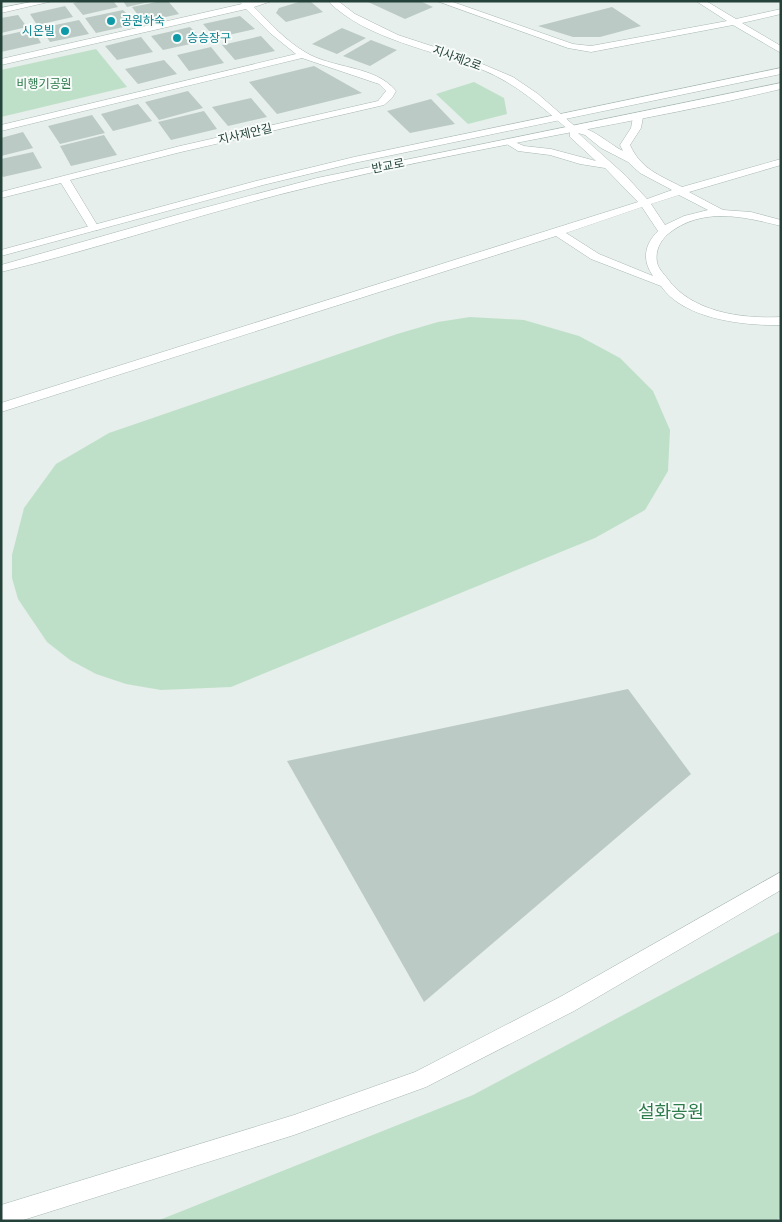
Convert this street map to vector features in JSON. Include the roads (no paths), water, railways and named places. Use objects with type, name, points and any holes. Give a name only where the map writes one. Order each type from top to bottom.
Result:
[{"type":"street","points":[[1,11],[49,1]]},
{"type":"street","points":[[1,62],[245,4],[268,1]]},
{"type":"street","name":"지사제2로","points":[[332,1],[350,16],[385,32],[488,69],[510,80],[573,129]]},
{"type":"street","points":[[444,2],[456,1]]},
{"type":"street","points":[[700,1],[781,50]]},
{"type":"street","points":[[444,2],[571,46],[591,49],[734,22],[781,11]]},
{"type":"street","name":"지사제안길","points":[[1,195],[180,149],[381,103],[389,96],[391,91],[382,82],[303,55],[273,31],[245,4]]},
{"type":"street","points":[[1,128],[303,55]]},
{"type":"street","name":"반교로","points":[[1,253],[326,167],[781,71]]},
{"type":"street","name":"반교로","points":[[1,269],[260,196],[363,171],[638,117],[781,86]]},
{"type":"street","points":[[632,160],[625,145],[636,128],[638,117]]},
{"type":"street","points":[[664,232],[645,203],[622,178],[573,135],[573,129],[588,133],[605,146],[632,160],[644,171],[719,212]]},
{"type":"street","points":[[510,143],[522,149],[551,152],[580,161],[605,164]]},
{"type":"street","points":[[1,408],[558,232],[680,191],[781,162]]},
{"type":"street","points":[[64,179],[94,228]]},
{"type":"street","points":[[781,218],[719,212],[693,216],[673,224],[664,232],[657,239],[650,257],[654,270],[672,292],[693,305],[719,315],[742,320],[781,321]]},
{"type":"street","points":[[767,218],[781,223]]},
{"type":"street","points":[[558,232],[571,244],[624,270],[666,284]]},
{"type":"street","points":[[1,1216],[294,1126],[419,1080],[567,1004],[781,880]]},
{"type":"place","name":"공원하숙","points":[[111,21]]},
{"type":"place","name":"시온빌","points":[[65,31]]},
{"type":"place","name":"승승장구","points":[[177,38]]},
{"type":"park label","name":"비행기공원","points":[[44,84]]},
{"type":"park label","name":"설화공원","points":[[671,1112]]}]
